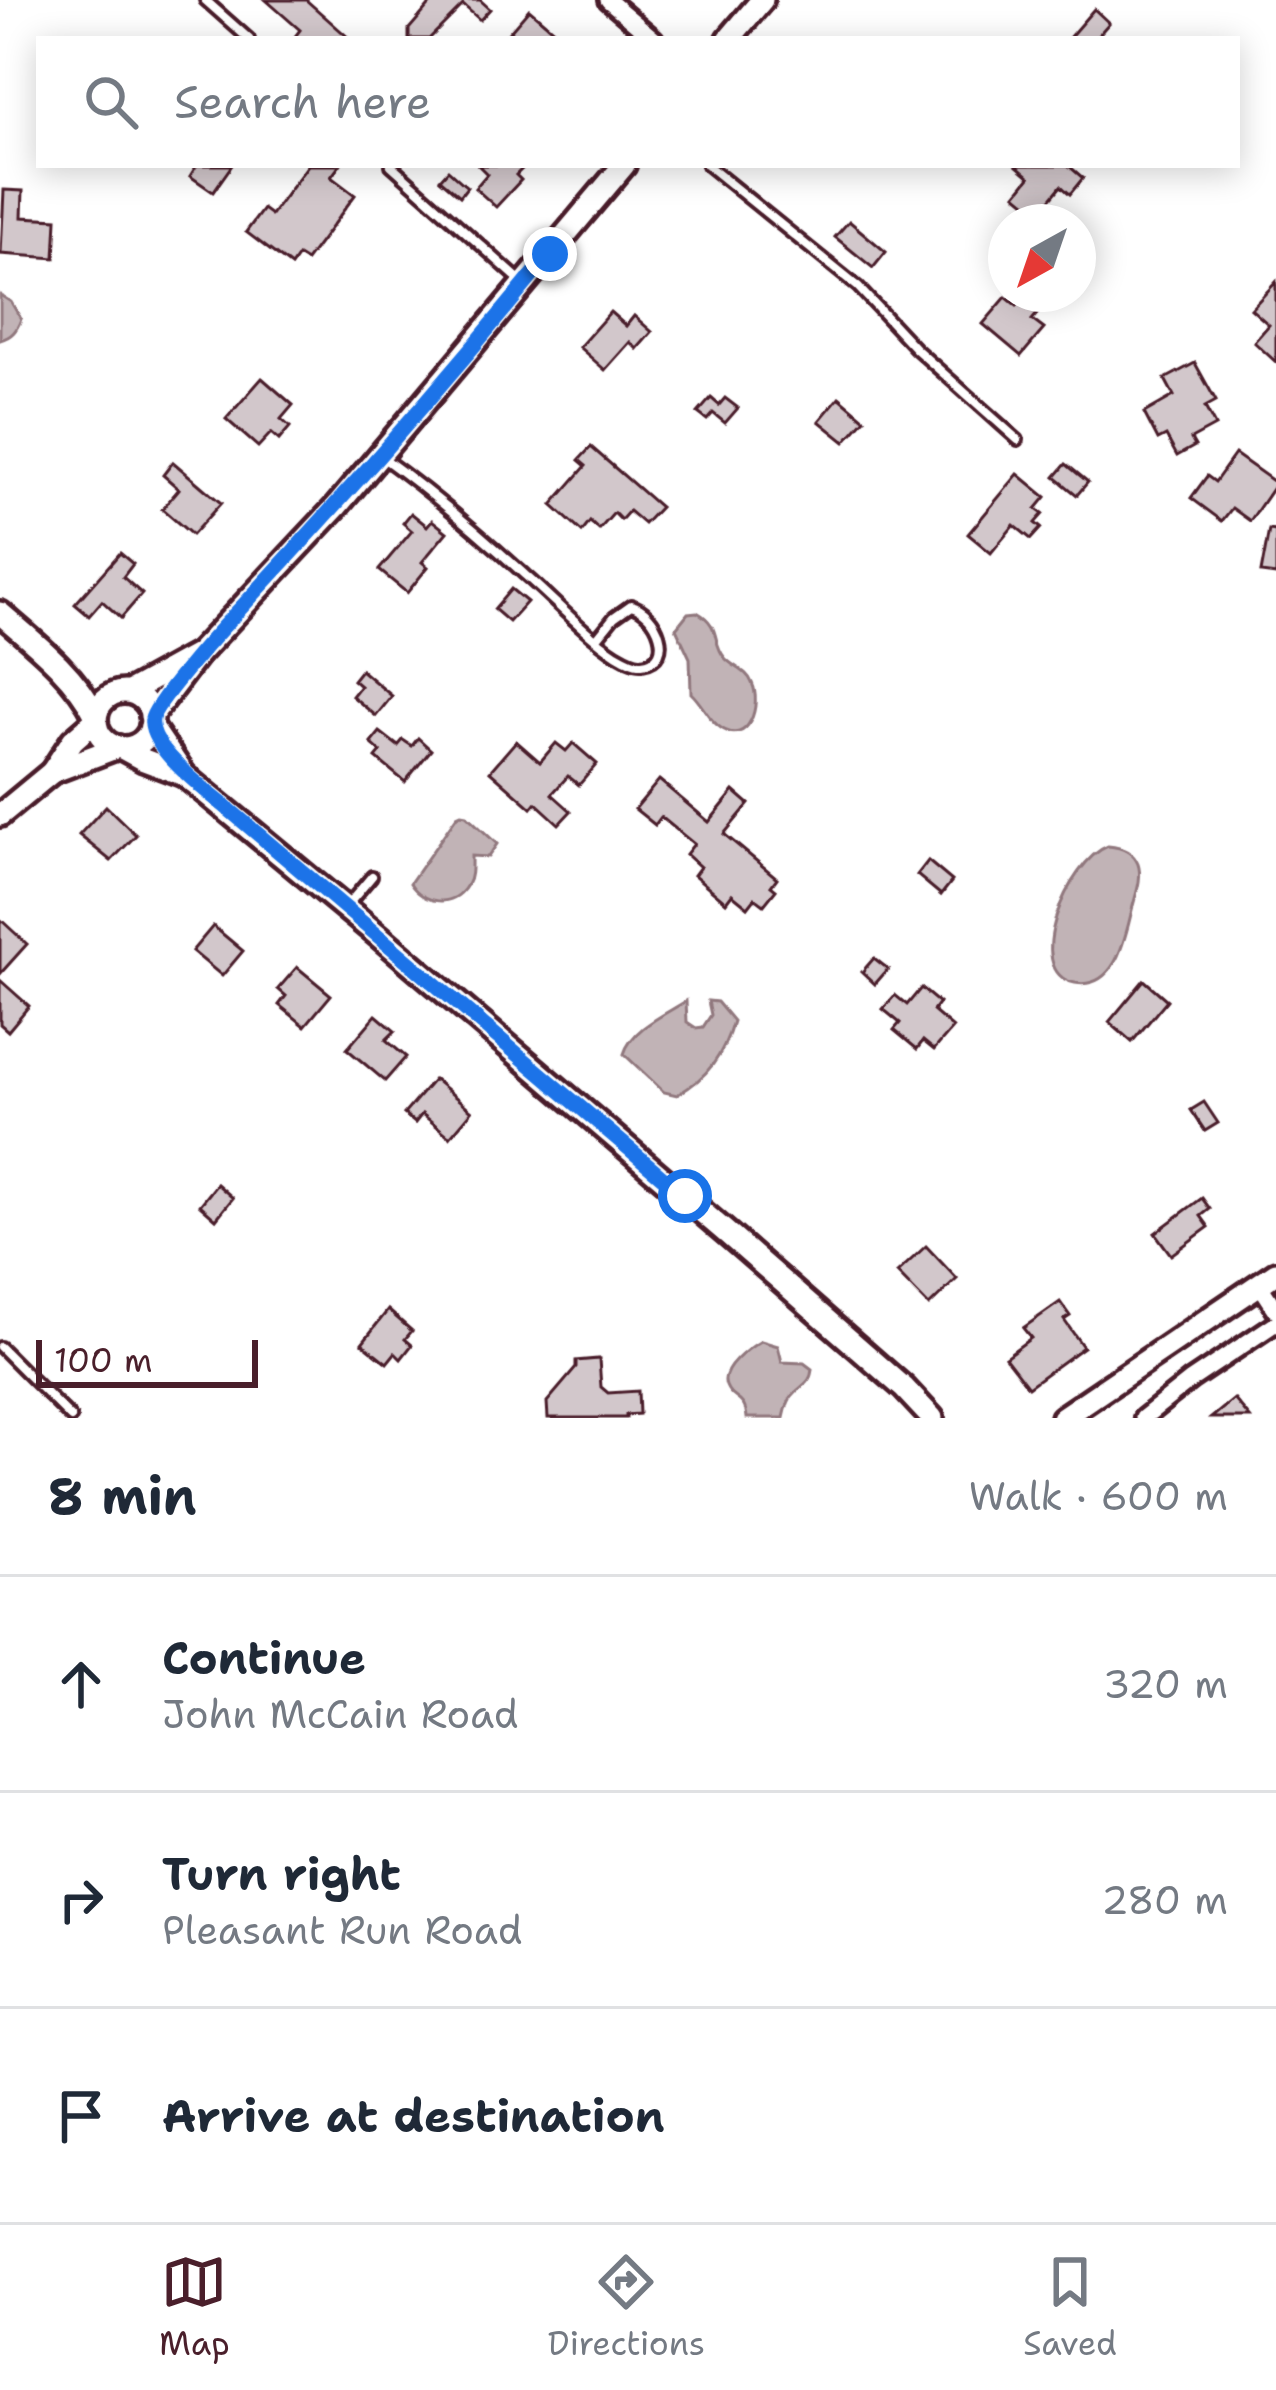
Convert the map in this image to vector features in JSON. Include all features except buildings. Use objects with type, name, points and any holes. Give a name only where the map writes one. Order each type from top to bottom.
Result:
[{"type":"main road","points":[[732,36],[762,0]]},
{"type":"main road","points":[[52,772],[137,744],[148,733],[151,721],[198,654],[337,506],[622,168]]},
{"type":"main road","points":[[0,613],[79,687],[100,734],[111,745],[184,775],[728,1234],[935,1416]]},
{"type":"main road","points":[[0,815],[52,772],[117,689],[149,680],[198,654]]},
{"type":"main road","points":[[54,660],[142,700],[184,775]]},
{"type":"main road","points":[[91,758],[144,760]]},
{"type":"main road","points":[[1062,1418],[1268,1279]]},
{"type":"street","points":[[608,0],[650,36]]},
{"type":"street","points":[[1268,1279],[1276,1310]]},
{"type":"street","points":[[1143,1418],[1276,1323]]},
{"type":"lane","points":[[205,0],[246,36]]},
{"type":"lane","points":[[394,168],[525,284]]},
{"type":"lane","points":[[711,168],[857,287],[916,350],[1018,440]]},
{"type":"lane","points":[[380,455],[614,653],[642,664],[660,650],[662,639],[649,614],[631,604],[597,638]]},
{"type":"lane","points":[[345,908],[372,877]]},
{"type":"lane","points":[[0,1347],[71,1418]]},
{"type":"shaded area","points":[[0,295],[11,302],[21,319],[14,332],[0,340]]},
{"type":"shaded area","points":[[697,612],[710,623],[725,658],[752,683],[754,711],[739,732],[716,724],[691,693],[690,658],[676,628],[688,613]]},
{"type":"shaded area","points":[[461,814],[497,844],[488,857],[471,856],[470,878],[454,898],[438,901],[422,896],[410,883]]},
{"type":"shaded area","points":[[1108,846],[1126,850],[1136,860],[1138,887],[1116,960],[1100,978],[1075,983],[1059,975],[1052,959],[1056,916],[1078,872]]},
{"type":"shaded area","points":[[686,1001],[687,1022],[696,1028],[703,1027],[711,1015],[708,1001],[717,1002],[733,1021],[713,1064],[677,1095],[664,1092],[624,1054],[641,1029]]},
{"type":"shaded area","points":[[761,1341],[778,1346],[782,1362],[804,1363],[812,1369],[808,1381],[789,1400],[784,1418],[747,1418],[744,1406],[726,1386],[731,1366]]},
{"type":"route","points":[[550,254],[337,506],[198,654],[159,704],[151,726],[184,775],[685,1196]]}]
